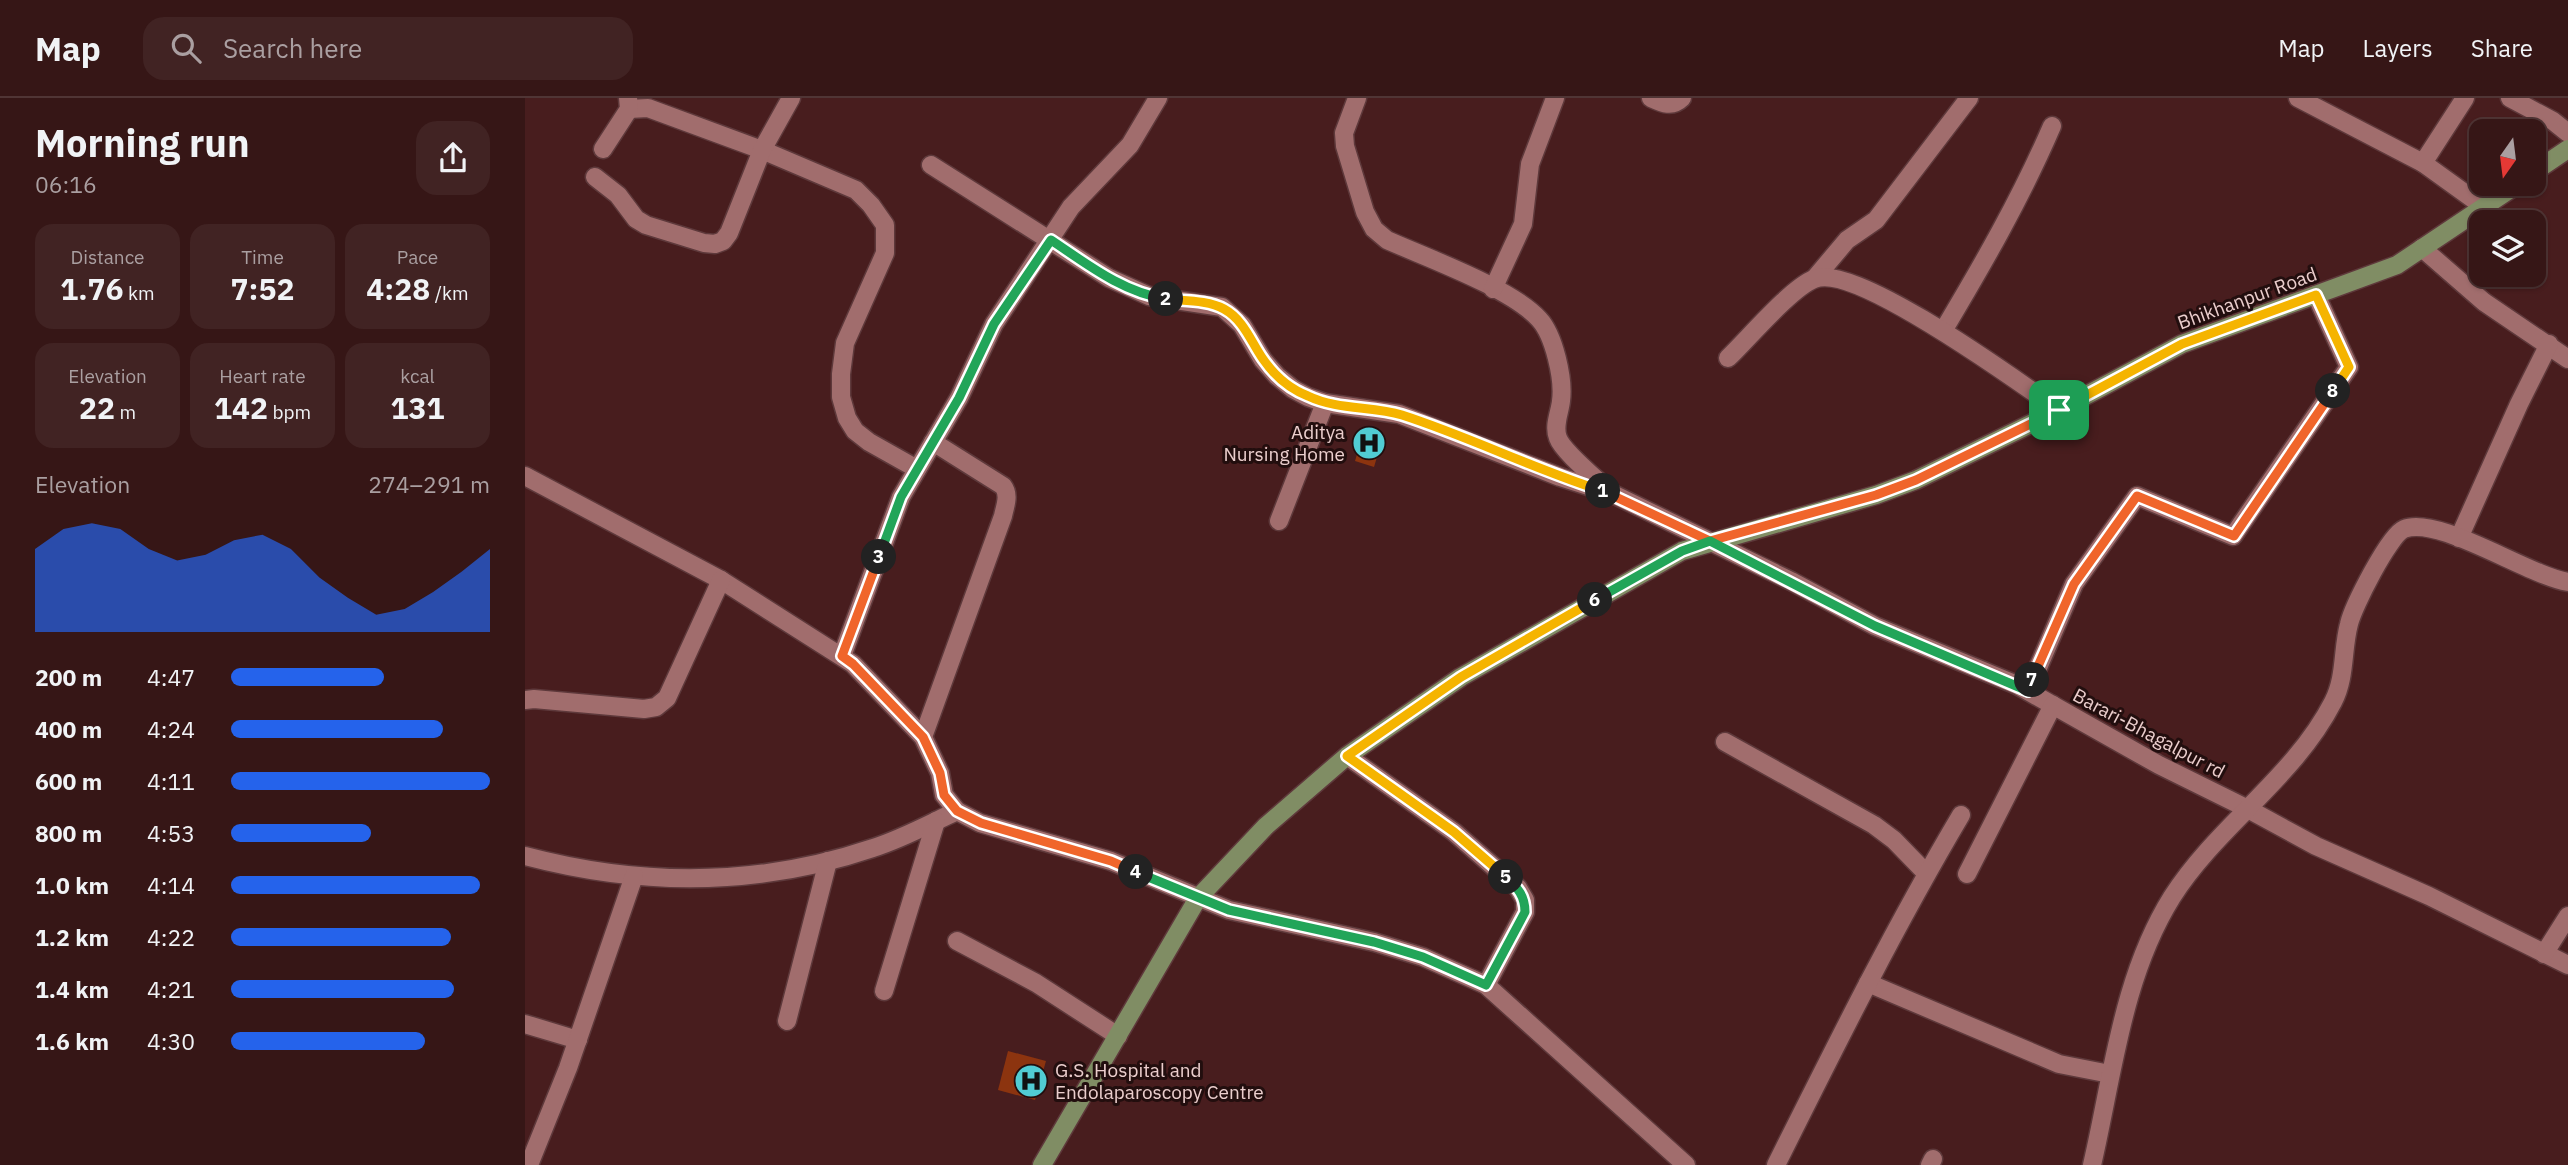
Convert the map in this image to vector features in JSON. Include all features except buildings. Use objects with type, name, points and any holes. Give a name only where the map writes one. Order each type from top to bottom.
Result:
[{"type":"main road","points":[[2546,165],[2568,149]]},
{"type":"main road","name":"Bhikhanpur Road","points":[[1042,1165],[1198,898],[1266,826],[1347,756],[1461,677],[1682,551],[1876,495],[1916,480],[2059,410],[2182,344],[2397,265],[2500,196]]},
{"type":"street","points":[[595,177],[618,195],[636,219],[646,225],[715,244],[723,241],[729,233],[762,150],[791,98]]},
{"type":"street","points":[[848,660],[901,497],[959,398],[994,324],[1071,207],[1130,145],[1158,98]]},
{"type":"street","points":[[1357,98],[1345,133],[1345,146],[1365,212],[1374,229],[1387,240],[1522,303],[1541,321],[1557,357],[1562,382],[1556,423],[1557,437],[1613,494]]},
{"type":"street","points":[[1493,289],[1523,224],[1530,164],[1555,98]]},
{"type":"street","points":[[1651,98],[1670,104],[1682,98]]},
{"type":"street","points":[[1728,358],[1793,293],[1815,278],[1847,240],[1877,220],[1969,98]]},
{"type":"street","points":[[2298,98],[2423,163],[2484,207]]},
{"type":"street","points":[[2423,163],[2465,98]]},
{"type":"street","points":[[2510,98],[2553,121],[2568,134]]},
{"type":"street","points":[[603,149],[629,103],[762,150],[856,190],[871,205],[885,225],[885,253],[845,343],[841,397],[847,418],[855,431],[917,469]]},
{"type":"street","points":[[1943,331],[2005,225],[2052,126]]},
{"type":"street","points":[[931,165],[1109,278],[1136,291],[1163,298],[1222,307],[1242,325],[1263,360],[1277,376],[1293,388],[1325,402],[1399,414],[1560,477],[1613,494]]},
{"type":"street","points":[[2422,248],[2484,302],[2568,359]]},
{"type":"street","points":[[1815,278],[1842,280],[1880,296],[1943,331],[2059,410]]},
{"type":"street","points":[[2028,691],[2074,584],[2137,496],[2234,536],[2349,367],[2316,295]]},
{"type":"street","points":[[2459,538],[2513,416],[2549,344]]},
{"type":"street","points":[[1279,521],[1325,402]]},
{"type":"street","points":[[923,737],[1003,516],[1007,497],[1003,486],[933,442]]},
{"type":"street","points":[[525,476],[720,580],[848,660],[923,737],[940,773],[944,795],[957,811],[981,823],[1111,861],[1198,898],[1254,917],[1374,942],[1423,957],[1486,985],[1686,1165]]},
{"type":"street","name":"Barari-Bhagalpur rd","points":[[1613,494],[1875,626],[2028,691],[2159,765],[2316,846],[2429,896],[2568,965]]},
{"type":"street","points":[[2092,1165],[2134,977],[2161,917],[2190,872],[2219,837],[2276,781],[2309,740],[2334,701],[2342,675],[2349,622],[2376,565],[2392,541],[2402,529],[2417,527],[2459,538],[2546,577],[2568,582]]},
{"type":"street","points":[[525,700],[644,709],[656,707],[667,698],[720,580]]},
{"type":"street","points":[[1967,874],[2053,705]]},
{"type":"street","points":[[1725,742],[1874,825],[1894,840],[1926,873]]},
{"type":"street","points":[[1347,756],[1454,832],[1518,888],[1525,900],[1525,912],[1486,985]]},
{"type":"street","points":[[525,856],[562,866],[634,876],[691,880],[732,878],[828,861],[875,848],[957,811]]},
{"type":"street","points":[[1776,1165],[1926,873],[1961,815]]},
{"type":"street","points":[[884,991],[936,821]]},
{"type":"street","points":[[787,1021],[828,861]]},
{"type":"street","points":[[529,1165],[578,1040],[634,876]]},
{"type":"street","points":[[2545,954],[2568,916]]},
{"type":"street","points":[[957,941],[1037,983],[1118,1036]]},
{"type":"street","points":[[1868,983],[2059,1063],[2111,1074]]},
{"type":"street","points":[[525,1024],[578,1040]]},
{"type":"place","name":"Aditya Nursing Home","points":[[1369,443]]},
{"type":"place","name":"G.S. Hospital and Endolaparoscopy Centre","points":[[1031,1081]]},
{"type":"route","points":[[2059,410],[1916,480],[1876,495],[1710,541],[1613,494],[1560,477],[1399,414],[1308,397],[1277,376],[1263,360],[1242,325],[1222,307],[1149,296],[1136,291],[1109,278],[1051,240],[994,324],[959,398],[901,497],[842,656],[853,664],[923,737],[940,773],[944,795],[957,811],[981,823],[1111,861],[1229,910],[1374,942],[1423,957],[1486,985],[1525,912],[1525,900],[1518,888],[1454,832],[1347,756],[1461,677],[1682,551],[1710,541],[1875,626],[2028,691],[2074,584],[2137,496],[2234,536],[2349,367],[2316,295],[2182,344],[2059,410]]}]
